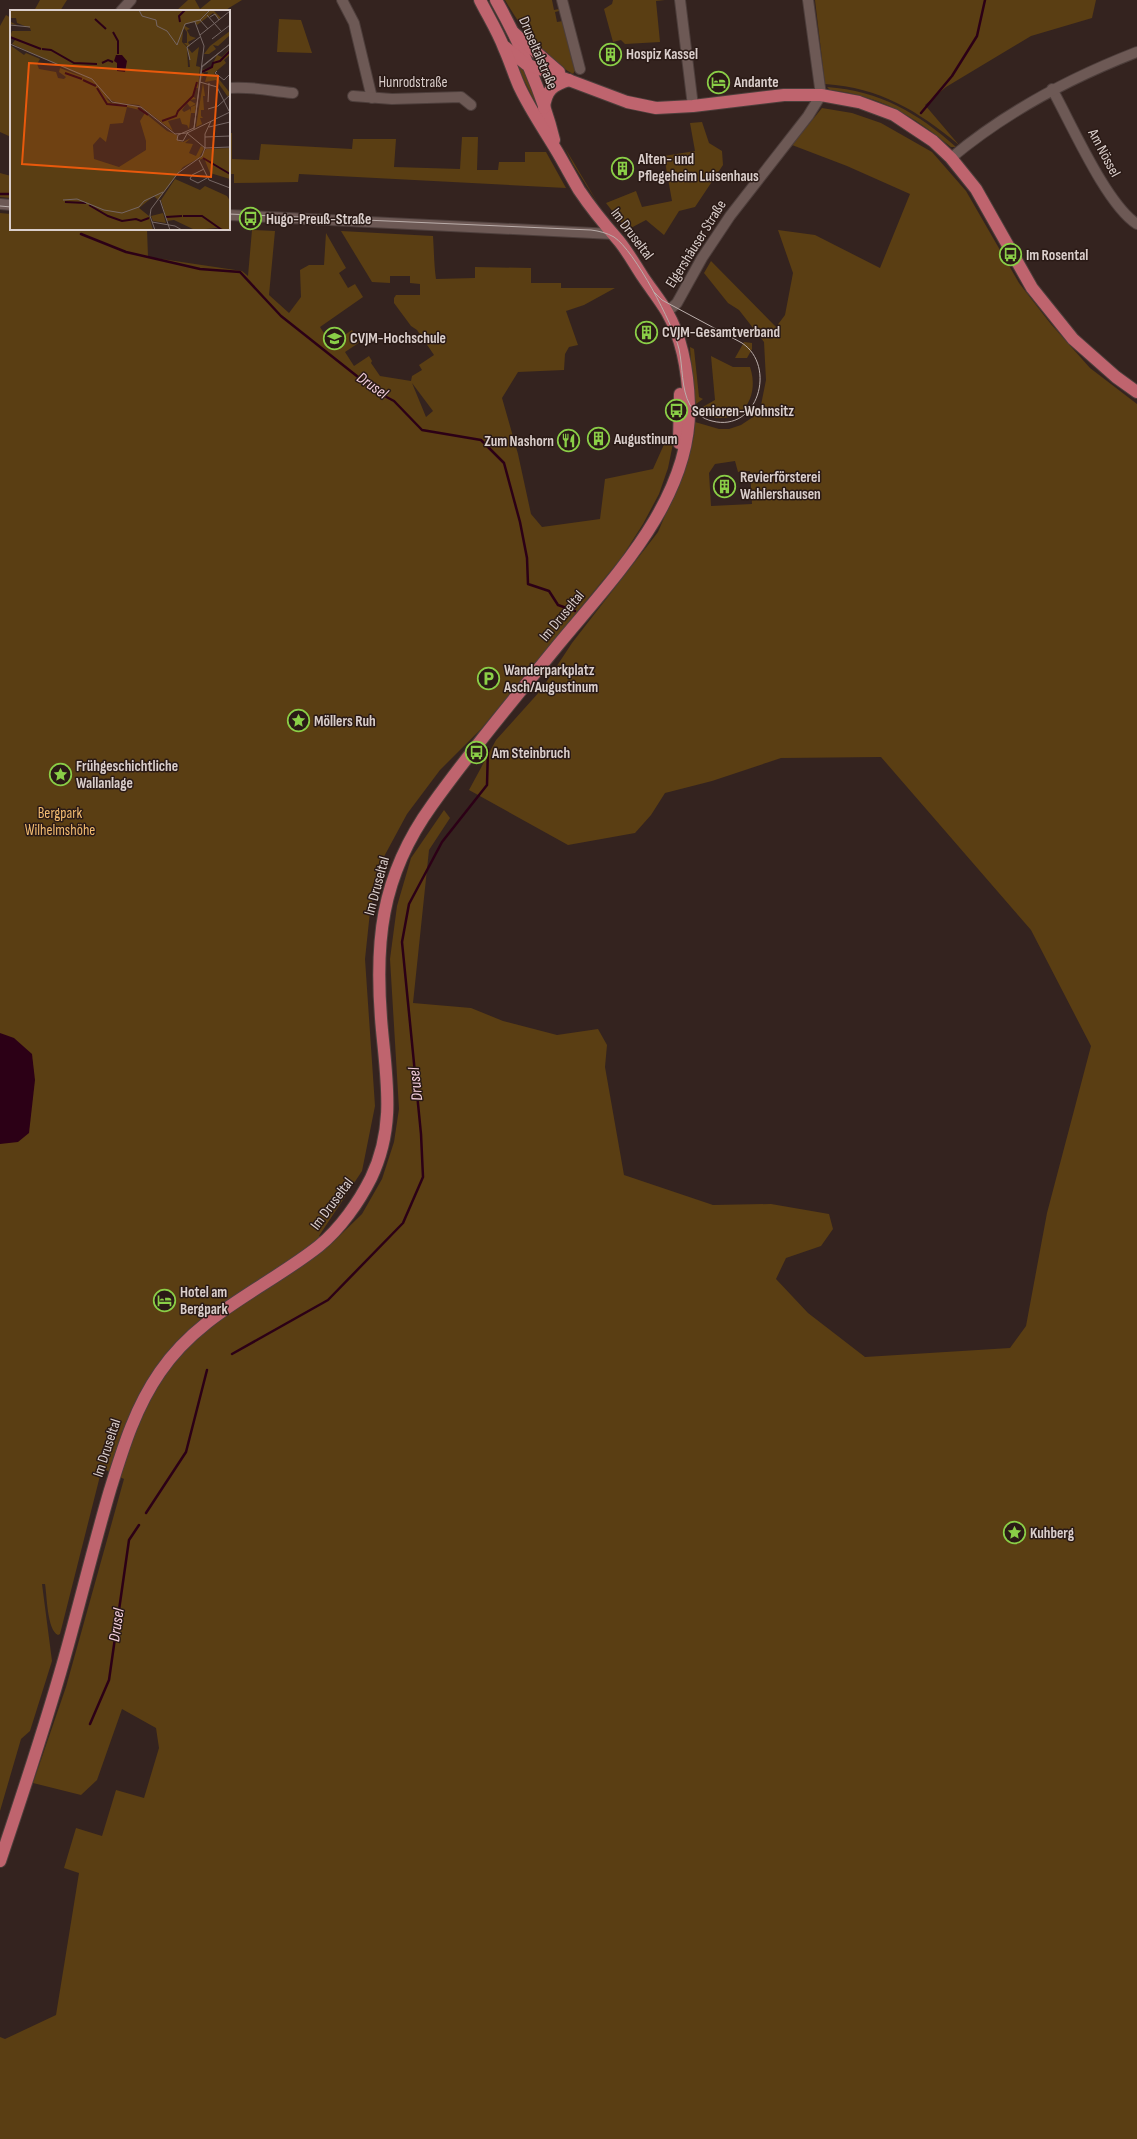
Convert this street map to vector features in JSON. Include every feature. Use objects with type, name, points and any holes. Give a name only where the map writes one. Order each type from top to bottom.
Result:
[{"type":"main road","name":"Druseltalstraße","points":[[480,0],[503,45],[522,91]]},
{"type":"main road","name":"Druseltalstraße","points":[[496,0],[514,33],[546,113]]},
{"type":"main road","points":[[514,33],[545,62],[569,80]]},
{"type":"main road","points":[[503,45],[520,61],[526,64],[627,102],[656,108],[693,106],[784,95],[821,96],[859,102],[894,115],[933,141],[951,158],[976,190],[1032,288],[1073,338],[1116,378],[1137,392]]},
{"type":"main road","points":[[546,113],[548,91],[557,84],[569,80]]},
{"type":"main road","name":"Im Druseltal","points":[[0,1861],[27,1782],[66,1653],[100,1524],[127,1434],[136,1414],[160,1372],[176,1351],[211,1318],[323,1243],[353,1208],[372,1176],[386,1132],[389,1095],[381,1024],[379,958],[384,916],[392,876],[405,846],[429,809],[467,758],[628,560],[650,530],[672,483],[686,446],[689,418],[687,373],[684,355],[667,312],[623,246],[612,234],[580,191],[522,91]]},
{"type":"main road","name":"Im Druseltal","points":[[546,113],[556,148]]},
{"type":"street","points":[[122,10],[131,0]]},
{"type":"street","points":[[342,0],[354,23],[372,98]]},
{"type":"street","points":[[562,0],[580,69]]},
{"type":"street","points":[[680,0],[693,106]]},
{"type":"street","points":[[808,0],[821,96]]},
{"type":"street","points":[[951,158],[1009,116],[1052,89],[1090,70],[1137,52]]},
{"type":"street","points":[[230,88],[251,86],[270,91],[293,94]]},
{"type":"street","name":"Am Nössel","points":[[1052,89],[1107,190],[1130,220],[1137,224]]},
{"type":"street","name":"Hunrodstraße","points":[[353,96],[392,99],[461,97],[471,105]]},
{"type":"street","name":"Elgershäuser Straße","points":[[667,312],[677,303],[702,258],[730,216],[808,116],[821,96]]},
{"type":"street","points":[[0,204],[10,205]]},
{"type":"street","points":[[230,215],[612,234]]},
{"type":"green space","points":[[40,0],[67,0],[61,10],[35,10]]},
{"type":"green space","points":[[188,0],[195,0],[200,9],[211,0],[242,0],[226,10],[177,10]]},
{"type":"green space","points":[[505,0],[552,0],[554,10],[559,9],[559,11],[555,12],[557,22],[563,21],[576,69],[573,74],[552,59],[534,42]]},
{"type":"green space","points":[[613,0],[665,0],[656,1],[660,42],[625,44],[621,40],[613,42],[604,9],[612,4]]},
{"type":"green space","points":[[815,0],[1096,0],[1092,18],[1031,36],[946,87],[925,105],[959,145],[928,121],[897,103],[863,90],[825,84]]},
{"type":"green space","points":[[6,15],[10,17],[10,137],[0,132],[0,26]]},
{"type":"green space","points":[[279,19],[301,20],[312,53],[277,52]]},
{"type":"green space","points":[[522,66],[542,116],[518,68]]},
{"type":"green space","points":[[827,87],[864,93],[897,106],[927,124],[956,147],[951,147],[909,116],[880,102],[865,97],[830,90]]},
{"type":"green space","name":"Bergpark Wilhelmshöhe","points":[[822,108],[852,113],[881,123],[932,152],[966,191],[1019,283],[1050,323],[1090,368],[1137,404],[1137,2139],[0,2139],[0,2037],[5,2039],[56,2015],[79,1873],[64,1868],[76,1828],[102,1836],[116,1790],[144,1798],[159,1748],[156,1728],[122,1709],[97,1780],[81,1795],[33,1783],[66,1687],[124,1479],[102,1468],[60,1634],[58,1635],[54,1632],[50,1620],[45,1584],[42,1584],[52,1661],[30,1731],[21,1739],[0,1811],[0,213],[10,214],[10,230],[147,230],[148,257],[242,271],[248,276],[252,230],[275,231],[269,295],[289,313],[301,297],[300,270],[309,265],[324,265],[326,233],[346,268],[339,273],[348,288],[355,284],[363,297],[320,327],[331,344],[352,330],[360,342],[345,352],[354,366],[369,356],[372,361],[371,363],[380,376],[411,381],[412,376],[422,370],[419,365],[434,355],[417,330],[411,326],[394,303],[394,298],[396,295],[420,295],[420,284],[410,283],[410,276],[390,276],[390,283],[372,282],[341,231],[433,236],[436,279],[475,278],[475,267],[531,268],[531,283],[561,283],[561,288],[615,288],[584,305],[566,311],[578,345],[569,347],[565,354],[564,370],[518,372],[502,398],[518,454],[531,514],[542,527],[600,519],[605,479],[653,469],[666,440],[674,439],[668,468],[659,494],[643,524],[622,557],[481,729],[440,770],[407,814],[380,864],[370,912],[365,959],[375,1106],[362,1171],[319,1236],[329,1246],[362,1214],[382,1179],[394,1142],[399,1109],[390,959],[397,906],[411,858],[444,810],[450,818],[429,850],[413,1003],[471,1008],[503,1021],[557,1035],[598,1029],[607,1045],[605,1067],[624,1175],[713,1205],[771,1204],[829,1214],[833,1229],[821,1246],[786,1258],[776,1279],[808,1313],[865,1357],[1010,1348],[1026,1326],[1047,1213],[1091,1046],[1031,930],[881,757],[781,758],[712,781],[665,793],[651,815],[635,833],[568,845],[469,790],[496,740],[541,690],[572,643],[658,532],[684,471],[694,436],[695,422],[719,429],[729,429],[741,425],[753,417],[761,405],[766,380],[764,342],[739,310],[728,303],[704,273],[711,261],[776,327],[785,315],[793,273],[778,230],[815,235],[880,268],[910,194],[847,166],[792,145]],"holes":[[[412,383],[433,411],[426,417]],[[735,461],[738,472],[750,471],[752,504],[711,506],[709,473],[715,464]]]},
{"type":"green space","points":[[702,122],[709,143],[722,151],[723,165],[695,207],[679,211],[664,235],[646,220],[627,230],[606,203],[636,191],[642,207],[672,201],[664,156],[695,151],[690,123]]},
{"type":"green space","points":[[230,133],[232,133],[232,159],[259,160],[261,144],[352,149],[353,139],[396,139],[394,167],[460,169],[462,137],[478,137],[477,170],[498,170],[499,162],[525,162],[525,152],[546,152],[566,188],[299,174],[298,182],[234,183],[234,174],[230,174]]},
{"type":"green space","points":[[565,148],[599,205],[573,164]]},
{"type":"green space","points":[[0,173],[10,176],[10,198],[0,197]]},
{"type":"green space","points":[[744,342],[752,343],[752,349],[747,358],[735,358]]},
{"type":"green space","points":[[690,347],[694,349],[699,397],[703,399],[696,404],[694,402]]},
{"type":"green space","points":[[711,356],[733,367],[750,367],[753,380],[752,392],[748,402],[742,410],[734,416],[723,418],[712,417],[699,411],[699,409],[715,400]]},
{"type":"shaded area","points":[[0,1033],[14,1038],[32,1054],[35,1080],[29,1133],[18,1142],[0,1144]]},
{"type":"waterway","points":[[921,113],[952,76],[977,36],[985,0]]},
{"type":"waterway","name":"Drusel","points":[[0,194],[10,194]]},
{"type":"waterway","name":"Drusel","points":[[81,234],[126,252],[200,269],[240,272],[281,316],[377,392],[394,401],[422,430],[481,440],[504,463],[520,522],[527,558],[528,584],[549,591],[558,605],[575,611]]},
{"type":"waterway","name":"Drusel","points":[[232,1354],[328,1300],[403,1223],[423,1177],[421,1134],[402,942],[409,904],[442,842],[487,785],[488,749]]},
{"type":"waterway","name":"Drusel","points":[[146,1513],[186,1452],[207,1370]]},
{"type":"waterway","name":"Drusel","points":[[90,1724],[109,1680],[129,1540],[139,1525]]},
{"type":"tram line","points":[[0,206],[10,207]]},
{"type":"tram line","points":[[230,214],[591,230],[609,234],[623,245],[632,257],[661,306],[679,349],[685,392],[692,408],[702,417],[712,421],[728,422],[741,417],[751,408],[757,395],[760,381],[759,367],[753,353],[742,343],[662,300],[654,292]]},
{"type":"place","name":"Hospiz Kassel","points":[[610,54]]},
{"type":"place","name":"Andante","points":[[718,82]]},
{"type":"place","name":"Alten- und Pflegeheim Luisenhaus","points":[[622,168]]},
{"type":"place","name":"Hugo-Preuß-Straße","points":[[251,219]]},
{"type":"place","name":"Im Rosental","points":[[1010,255]]},
{"type":"place","name":"CVJM-Gesamtverband","points":[[647,332]]},
{"type":"place","name":"CVJM-Hochschule","points":[[334,338]]},
{"type":"place","name":"Senioren-Wohnsitz","points":[[676,411]]},
{"type":"place","name":"Augustinum","points":[[598,439]]},
{"type":"place","name":"Zum Nashorn","points":[[569,441]]},
{"type":"place","name":"Revierförsterei Wahlershausen","points":[[725,486]]},
{"type":"place","name":"Wanderparkplatz Asch/Augustinum","points":[[489,679]]},
{"type":"place","name":"Möllers Ruh","points":[[299,721]]},
{"type":"place","name":"Am Steinbruch","points":[[477,753]]},
{"type":"place","name":"Frühgeschichtliche Wallanlage","points":[[60,775]]},
{"type":"place","name":"Hotel am Bergpark","points":[[164,1301]]},
{"type":"place","name":"Kuhberg","points":[[1015,1533]]}]
